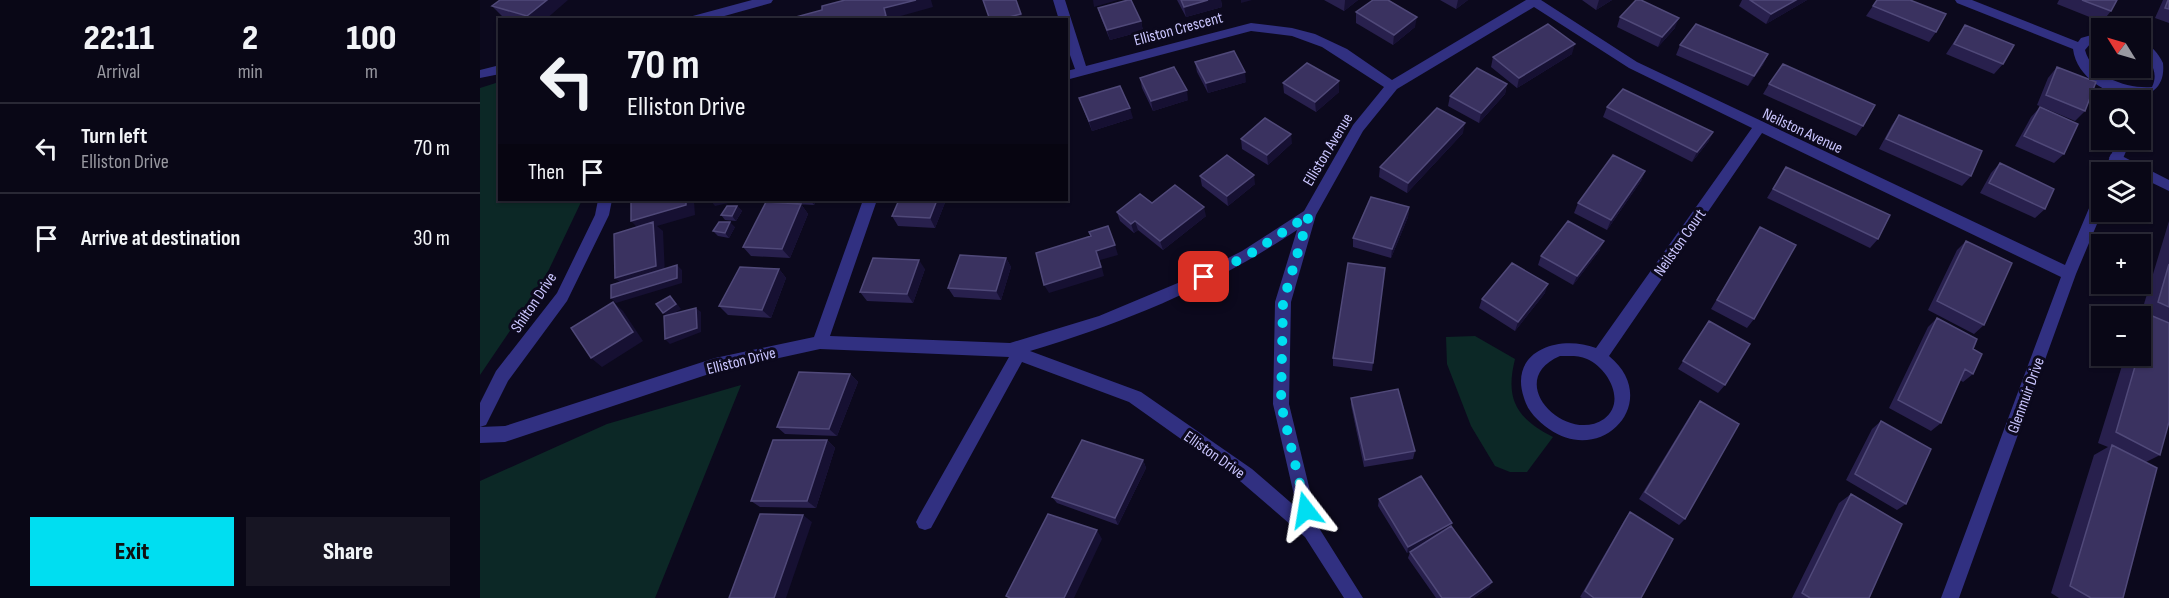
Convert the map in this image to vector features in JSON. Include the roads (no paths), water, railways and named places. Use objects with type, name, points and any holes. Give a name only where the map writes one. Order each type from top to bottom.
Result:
[{"type":"street","points":[[700,18],[767,0]]},
{"type":"street","points":[[1059,0],[1064,18]]},
{"type":"street","points":[[1961,0],[2080,47]]},
{"type":"street","name":"Elliston Avenue","points":[[1354,598],[1311,531],[1281,404],[1283,302],[1309,215],[1358,128],[1392,86],[1533,1]]},
{"type":"street","name":"Neilston Avenue","points":[[1533,1],[1633,65],[2069,274]]},
{"type":"street","name":"Elliston Crescent","points":[[1068,76],[1251,27],[1268,27],[1322,40],[1348,53],[1392,86]]},
{"type":"street","points":[[1068,30],[1082,72]]},
{"type":"street","points":[[2091,39],[2084,41],[2079,55],[2091,73],[2119,90]]},
{"type":"street","points":[[2151,52],[2167,64],[2168,73],[2168,81],[2163,87],[2151,92]]},
{"type":"street","points":[[480,74],[498,70]]},
{"type":"street","name":"Neilston Court","points":[[1599,357],[1759,127]]},
{"type":"street","points":[[2114,162],[2120,150]]},
{"type":"street","points":[[2116,158],[2169,186]]},
{"type":"street","name":"Shilton Drive","points":[[480,420],[502,376],[562,297],[602,215],[605,201]]},
{"type":"street","points":[[820,342],[870,201]]},
{"type":"street","name":"Elliston Drive","points":[[1015,351],[1080,330],[1162,298],[1247,256],[1309,215]]},
{"type":"street","name":"Glenmuir Drive","points":[[1950,598],[2069,274],[2091,221]]},
{"type":"street","name":"Elliston Drive","points":[[480,435],[505,434],[715,365],[820,342],[1015,351],[1135,397],[1246,475],[1311,531]]},
{"type":"street","points":[[1579,349],[1599,357],[1614,371],[1623,390],[1622,408],[1611,423],[1593,432],[1572,432],[1550,423],[1535,408],[1528,390],[1530,371],[1541,357],[1558,350],[1579,349]]},
{"type":"street","points":[[925,522],[1015,351]]}]
